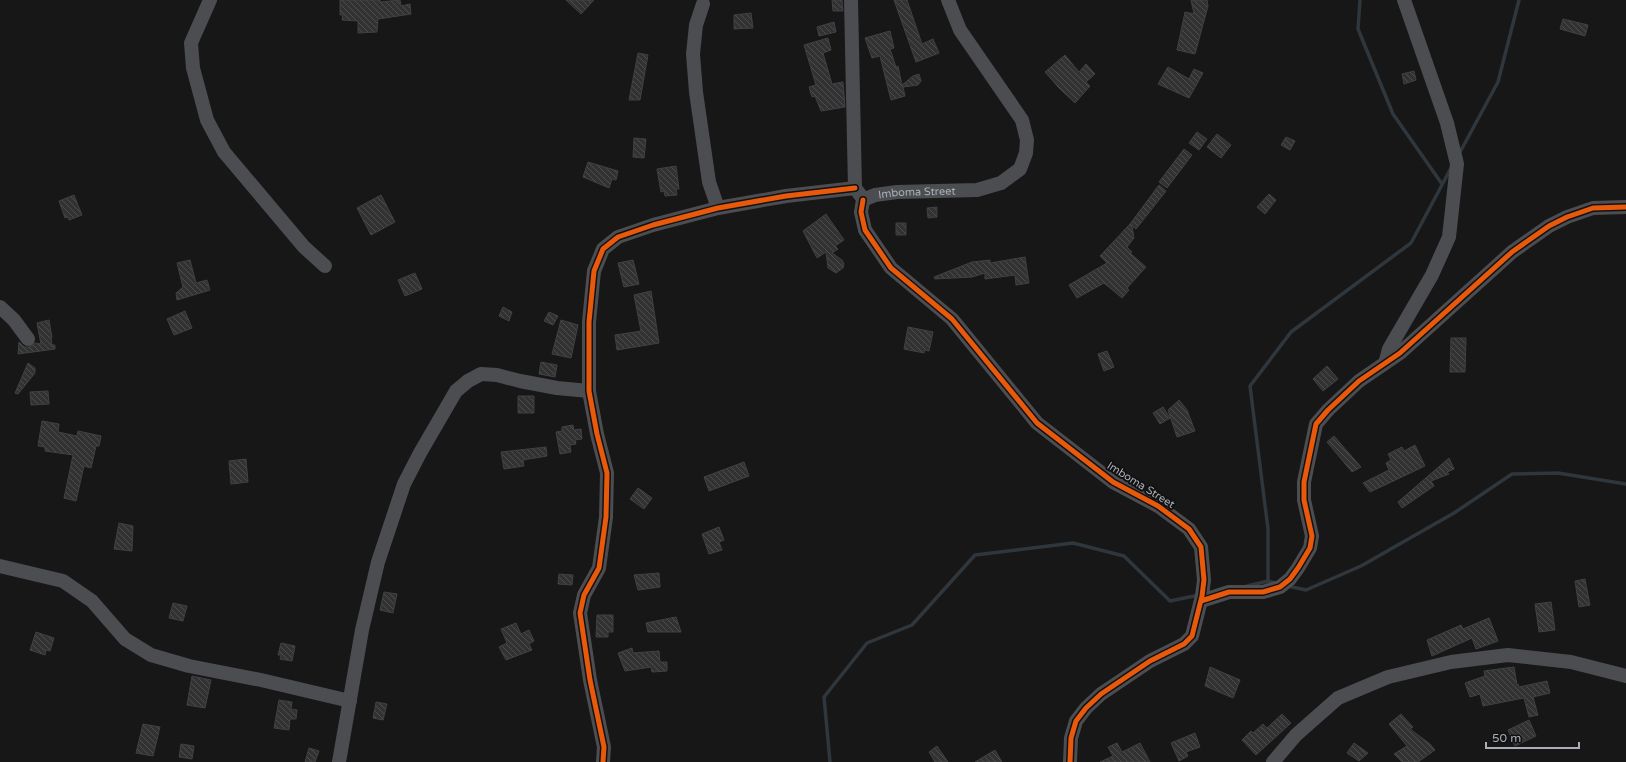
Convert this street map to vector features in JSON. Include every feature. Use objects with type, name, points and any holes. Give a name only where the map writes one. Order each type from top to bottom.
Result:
[{"type":"street","points":[[210,0],[191,43],[192,68],[206,120],[224,152],[304,246],[325,266]]},
{"type":"street","points":[[851,0],[855,188],[863,200]]},
{"type":"street","name":"Imboma Street","points":[[948,0],[960,30],[1022,120],[1027,140],[1026,153],[1020,169],[1002,183],[977,190],[897,192],[875,195],[863,200],[861,212],[865,230],[891,268],[952,318],[1037,423],[1113,482],[1158,506],[1189,529],[1201,547],[1204,580],[1202,598],[1192,636],[1184,644],[1150,661],[1101,694],[1086,708],[1076,722],[1071,738],[1070,762]]},
{"type":"street","points":[[1386,360],[1389,349],[1432,276],[1448,237],[1457,164],[1447,123],[1404,0]]},
{"type":"street","points":[[703,4],[696,25],[693,54],[696,92],[709,182],[718,208]]},
{"type":"street","points":[[603,762],[604,747],[590,680],[580,613],[584,595],[599,568],[606,517],[607,473],[597,434],[589,391],[589,322],[594,271],[603,249],[618,237],[653,224],[718,208],[786,196],[855,188]]},
{"type":"street","points":[[1202,598],[1229,592],[1263,592],[1285,583],[1310,548],[1312,536],[1304,500],[1304,482],[1316,424],[1328,410],[1359,381],[1386,360],[1400,352],[1436,322],[1512,252],[1549,226],[1567,217],[1593,208],[1626,207]]},
{"type":"street","points":[[0,307],[14,320],[28,339]]},
{"type":"street","points":[[339,762],[362,630],[378,562],[404,484],[456,391],[468,381],[481,374],[497,375],[520,382],[557,388],[589,391]]},
{"type":"street","points":[[0,566],[63,581],[92,601],[125,638],[151,655],[189,666],[261,680],[350,701]]},
{"type":"street","points":[[1273,762],[1296,736],[1338,698],[1388,677],[1444,663],[1508,655],[1571,662],[1626,676]]},
{"type":"building","points":[[340,0],[380,0],[380,2],[400,0],[401,6],[410,4],[411,14],[378,19],[377,32],[358,33],[358,21],[342,20],[343,15],[340,15]]},
{"type":"building","points":[[566,0],[594,0],[581,14]]},
{"type":"building","points":[[832,0],[842,0],[843,11],[833,11]]},
{"type":"building","points":[[894,0],[907,0],[922,44],[933,39],[939,53],[916,62]]},
{"type":"building","points":[[1191,0],[1207,0],[1208,6],[1195,54],[1177,50],[1185,12],[1194,14]]},
{"type":"building","points":[[751,13],[753,28],[734,29],[734,15]]},
{"type":"building","points":[[1563,19],[1588,25],[1585,36],[1560,29]]},
{"type":"building","points":[[834,22],[836,32],[819,36],[817,27]]},
{"type":"building","points":[[890,31],[894,48],[890,49],[896,67],[898,66],[902,85],[913,76],[919,74],[921,81],[918,85],[903,87],[905,96],[891,100],[880,56],[872,58],[865,38]]},
{"type":"building","points":[[828,38],[831,50],[823,53],[832,84],[843,82],[845,107],[821,111],[815,96],[812,97],[809,87],[816,85],[804,45]]},
{"type":"building","points":[[638,53],[648,55],[640,100],[629,100]]},
{"type":"building","points":[[1065,55],[1079,72],[1086,64],[1095,74],[1086,82],[1090,86],[1075,103],[1045,72]]},
{"type":"building","points":[[1168,67],[1189,79],[1194,69],[1203,73],[1189,98],[1158,84]]},
{"type":"building","points":[[1414,71],[1416,80],[1404,84],[1402,74]]},
{"type":"building","points":[[1197,132],[1207,139],[1199,150],[1189,143]]},
{"type":"building","points":[[1217,134],[1231,145],[1221,158],[1207,147]]},
{"type":"building","points":[[1286,137],[1295,141],[1290,150],[1281,145]]},
{"type":"building","points":[[634,138],[646,139],[644,158],[633,157]]},
{"type":"building","points":[[1184,149],[1192,155],[1167,188],[1159,182]]},
{"type":"building","points":[[588,162],[618,171],[616,180],[612,179],[609,188],[583,177]]},
{"type":"building","points":[[676,166],[679,189],[676,189],[677,195],[665,196],[664,191],[661,192],[657,169]]},
{"type":"building","points":[[1159,185],[1166,191],[1136,229],[1132,226],[1134,238],[1127,247],[1132,252],[1130,253],[1146,267],[1127,288],[1129,290],[1122,298],[1104,283],[1077,298],[1069,285],[1107,263],[1100,256],[1130,224]]},
{"type":"building","points":[[1269,194],[1276,200],[1265,214],[1257,207]]},
{"type":"building","points":[[74,195],[82,215],[69,220],[68,217],[65,218],[59,201]]},
{"type":"building","points":[[381,195],[395,222],[371,235],[357,208]]},
{"type":"building","points":[[937,207],[937,217],[928,218],[927,208]]},
{"type":"building","points":[[826,214],[844,240],[835,246],[838,249],[832,253],[842,260],[844,264],[843,268],[836,273],[828,268],[826,252],[817,258],[803,231]]},
{"type":"building","points":[[896,223],[906,223],[906,235],[896,235]]},
{"type":"building","points":[[1025,257],[1029,283],[1016,285],[1015,275],[985,279],[985,273],[972,277],[935,279],[934,277],[972,262],[990,260],[990,263]]},
{"type":"building","points":[[190,260],[196,283],[207,280],[210,290],[177,300],[176,293],[183,287],[177,263]]},
{"type":"building","points":[[633,260],[639,284],[624,287],[618,263]]},
{"type":"building","points":[[415,273],[422,289],[405,296],[398,280]]},
{"type":"building","points":[[651,291],[659,343],[617,350],[615,335],[641,331],[634,295]]},
{"type":"building","points":[[503,307],[512,312],[509,321],[499,316]]},
{"type":"building","points":[[185,311],[192,328],[174,335],[167,319]]},
{"type":"building","points":[[549,312],[558,316],[553,325],[544,321]]},
{"type":"building","points":[[49,320],[52,345],[55,345],[55,349],[18,354],[19,342],[24,347],[29,347],[35,343],[41,344],[37,323]]},
{"type":"building","points":[[561,320],[578,325],[571,358],[552,354]]},
{"type":"building","points":[[908,327],[933,332],[929,351],[925,350],[924,353],[904,349]]},
{"type":"building","points":[[1451,338],[1466,338],[1465,372],[1450,372]]},
{"type":"building","points":[[1107,351],[1114,367],[1104,371],[1098,354]]},
{"type":"building","points":[[541,362],[557,365],[555,377],[539,374]]},
{"type":"building","points":[[28,363],[35,368],[35,373],[18,394],[15,393]]},
{"type":"building","points":[[1327,366],[1338,379],[1323,391],[1313,379]]},
{"type":"building","points":[[48,391],[49,404],[31,405],[30,392]]},
{"type":"building","points":[[518,396],[534,396],[534,413],[518,413]]},
{"type":"building","points":[[1179,400],[1187,410],[1195,431],[1177,437],[1168,410]]},
{"type":"building","points":[[1163,407],[1170,418],[1160,424],[1153,413]]},
{"type":"building","points":[[42,421],[59,424],[58,432],[77,436],[78,431],[101,436],[99,446],[96,446],[91,468],[84,466],[76,501],[64,498],[73,455],[45,451],[45,447],[38,446]]},
{"type":"building","points":[[573,425],[574,430],[581,429],[582,439],[575,440],[576,444],[570,445],[571,452],[560,454],[556,432],[562,431],[562,427]]},
{"type":"building","points":[[1334,436],[1361,467],[1352,472],[1327,442]]},
{"type":"building","points":[[1415,445],[1425,466],[1370,492],[1363,483],[1389,470],[1386,463],[1391,460],[1388,454],[1402,447],[1404,451]]},
{"type":"building","points":[[546,447],[547,456],[523,460],[524,466],[504,469],[501,452]]},
{"type":"building","points":[[1449,458],[1454,469],[1447,472],[1449,474],[1431,481],[1434,486],[1402,508],[1398,502]]},
{"type":"building","points":[[246,459],[248,482],[231,484],[229,461]]},
{"type":"building","points":[[744,462],[749,476],[709,491],[704,477]]},
{"type":"building","points":[[638,488],[652,498],[644,509],[630,499]]},
{"type":"building","points":[[119,523],[133,526],[132,551],[114,549]]},
{"type":"building","points":[[719,527],[724,540],[719,542],[722,550],[709,554],[702,534]]},
{"type":"building","points":[[659,573],[660,587],[638,590],[634,575]]},
{"type":"building","points":[[559,574],[573,575],[572,585],[558,584]]},
{"type":"building","points":[[1585,579],[1590,605],[1579,607],[1575,581]]},
{"type":"building","points":[[384,592],[397,594],[393,613],[380,610]]},
{"type":"building","points":[[1551,602],[1555,630],[1539,632],[1535,604]]},
{"type":"building","points":[[173,603],[187,606],[183,621],[169,618]]},
{"type":"building","points":[[597,615],[613,615],[613,632],[608,632],[608,637],[596,637]]},
{"type":"building","points":[[676,617],[681,632],[648,632],[646,623]]},
{"type":"building","points":[[1489,618],[1498,641],[1476,649],[1472,638],[1432,656],[1427,640],[1461,625],[1463,629]]},
{"type":"building","points":[[516,623],[521,634],[529,630],[534,641],[529,644],[532,650],[506,660],[499,647],[507,643],[501,629]]},
{"type":"building","points":[[36,632],[54,638],[50,651],[46,650],[45,655],[30,650]]},
{"type":"building","points":[[281,643],[295,646],[292,661],[280,659],[281,655],[278,655]]},
{"type":"building","points":[[632,648],[633,653],[659,651],[660,662],[667,662],[667,671],[652,672],[651,667],[625,671],[618,653]]},
{"type":"building","points":[[1210,667],[1240,680],[1233,698],[1205,686]]},
{"type":"building","points":[[1514,667],[1517,685],[1518,684],[1519,687],[1547,681],[1550,693],[1533,697],[1538,715],[1529,717],[1524,698],[1483,706],[1480,694],[1470,697],[1465,683],[1485,676],[1484,671]]},
{"type":"building","points":[[192,676],[211,680],[205,708],[187,705]]},
{"type":"building","points":[[279,700],[292,702],[291,709],[297,710],[296,719],[290,719],[289,730],[274,728]]},
{"type":"building","points":[[376,702],[387,704],[383,720],[373,718]]},
{"type":"building","points":[[1282,714],[1291,723],[1256,755],[1242,740],[1251,731],[1253,733],[1263,724],[1267,728]]},
{"type":"building","points":[[1401,714],[1413,727],[1410,729],[1430,744],[1435,750],[1418,762],[1402,762],[1394,754],[1407,746],[1389,724]]},
{"type":"building","points":[[1529,720],[1536,736],[1515,746],[1508,730]]},
{"type":"building","points":[[143,724],[160,727],[153,756],[136,753]]},
{"type":"building","points":[[1195,733],[1200,747],[1186,752],[1188,756],[1179,761],[1171,743]]},
{"type":"building","points":[[1117,743],[1122,752],[1140,743],[1150,762],[1100,762],[1113,756],[1108,747]]},
{"type":"building","points":[[1354,743],[1368,753],[1359,761],[1347,753]]},
{"type":"building","points":[[181,744],[194,746],[192,759],[179,757]]},
{"type":"building","points":[[937,746],[948,762],[935,762],[929,752]]},
{"type":"building","points":[[309,748],[319,751],[315,762],[305,762]]},
{"type":"building","points":[[995,750],[1002,762],[975,762]]},
{"type":"waterway","points":[[1360,0],[1358,29],[1393,114],[1442,184]]},
{"type":"waterway","points":[[1459,154],[1498,82],[1519,0]]},
{"type":"waterway","points":[[1268,581],[1268,529],[1250,386],[1291,332],[1411,243],[1451,168]]},
{"type":"waterway","points":[[1288,586],[1306,590],[1361,566],[1454,513],[1512,474],[1558,473],[1626,484]]},
{"type":"waterway","points":[[830,762],[824,697],[867,643],[912,625],[975,555],[1073,543],[1124,556],[1170,601],[1199,595]]},
{"type":"waterway","points":[[1247,586],[1268,581],[1276,583]]},
{"type":"cycle path","points":[[603,762],[604,747],[590,680],[580,613],[584,595],[599,568],[606,517],[607,473],[597,434],[589,391],[589,322],[594,271],[603,249],[618,237],[653,225],[718,208],[786,196],[855,188]]},
{"type":"cycle path","points":[[863,200],[861,212],[865,230],[891,268],[952,319],[1037,423],[1113,482],[1158,506],[1189,529],[1201,547],[1204,580],[1202,596],[1192,636],[1184,644],[1150,661],[1101,694],[1086,708],[1076,721],[1071,738],[1070,762]]},
{"type":"cycle path","points":[[1201,601],[1229,592],[1263,592],[1280,587],[1290,579],[1298,568],[1310,548],[1312,536],[1304,500],[1304,482],[1316,424],[1328,410],[1359,381],[1400,353],[1512,252],[1549,226],[1567,217],[1593,208],[1626,207]]}]
